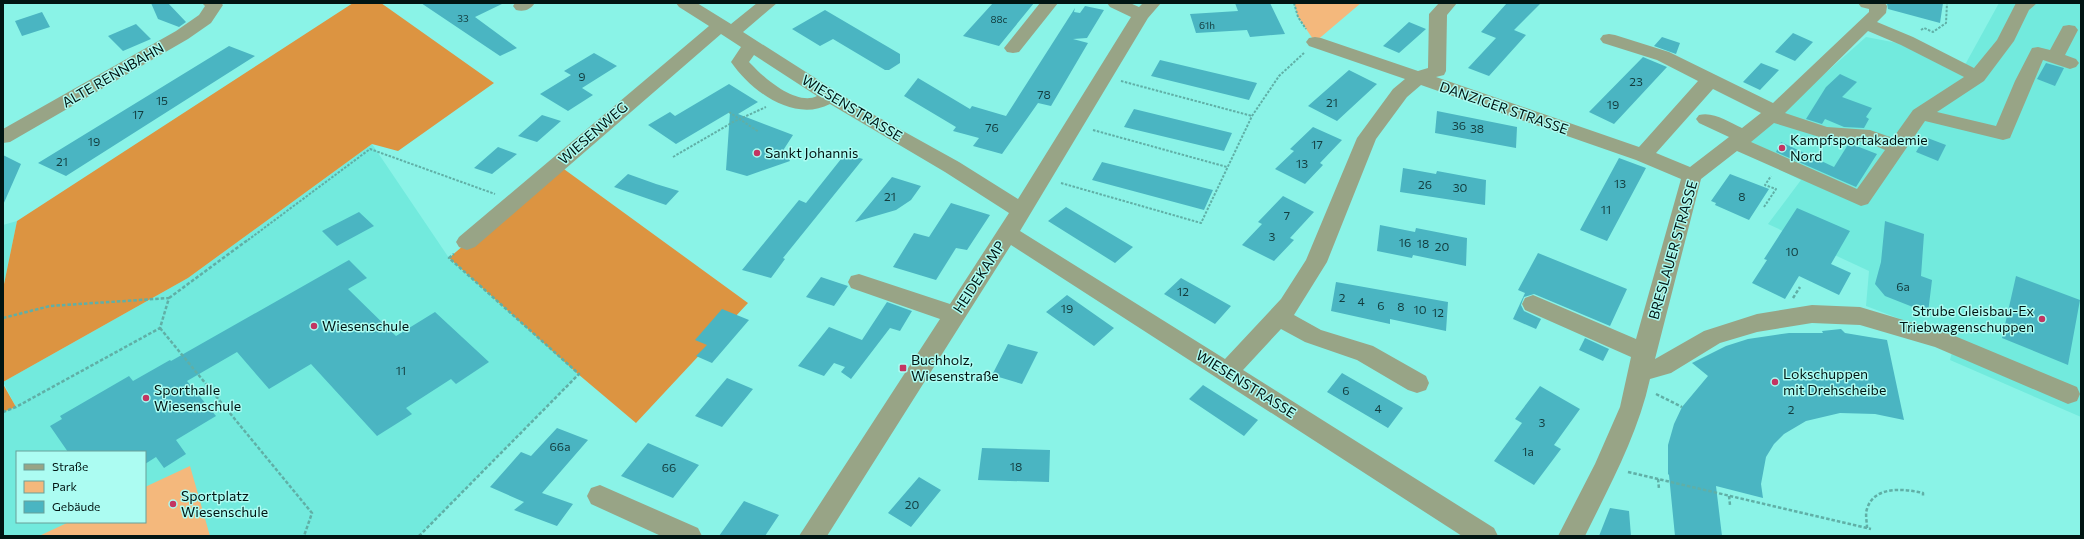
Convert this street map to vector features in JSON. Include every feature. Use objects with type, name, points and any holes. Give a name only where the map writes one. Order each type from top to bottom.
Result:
[{"type":"street","name":"ALTE RENNBAHN","points":[[3,137],[182,35],[205,19],[214,5],[212,3]]},
{"type":"street","name":"WIESENSTRASSE","points":[[685,3],[830,97],[952,167],[1020,211]]},
{"type":"street","name":"WIESENWEG","points":[[467,242],[514,201],[725,29],[768,3]]},
{"type":"street","points":[[1013,48],[1049,3]]},
{"type":"street","name":"HEIDEKAMP","points":[[812,536],[1008,233],[1073,125],[1147,9],[1116,3]]},
{"type":"street","points":[[1227,372],[1289,305],[1316,262],[1367,138],[1400,93],[1417,78],[1437,71],[1438,14],[1448,3]]},
{"type":"street","points":[[1706,119],[1780,163],[1862,199],[1920,114],[1977,77],[2005,40],[2022,7],[2028,3]]},
{"type":"street","points":[[1870,11],[1908,41],[1977,77]]},
{"type":"street","name":"BRESLAUER STRASSE","points":[[1571,536],[1606,467],[1632,407],[1640,370],[1692,176],[1773,114],[1870,11]]},
{"type":"street","points":[[1920,114],[2003,134],[2024,81],[2038,52],[2063,60],[2069,30]]},
{"type":"street","points":[[1609,39],[1663,56],[1773,114],[1826,133],[1870,136],[1898,148]]},
{"type":"street","name":"DANZIGER STRASSE","points":[[1315,42],[1643,155],[1692,176]]},
{"type":"street","points":[[750,46],[740,62],[745,72],[785,99],[811,105],[830,97]]},
{"type":"street","points":[[1643,155],[1710,80]]},
{"type":"street","name":"WIESENSTRASSE","points":[[1008,233],[1485,536]]},
{"type":"street","points":[[859,282],[955,315]]},
{"type":"street","points":[[1532,304],[1640,370],[1663,366],[1712,337],[1757,323],[1812,314],[1860,316],[1942,340],[2068,394]]},
{"type":"street","points":[[1278,317],[1313,336],[1366,354],[1417,383]]},
{"type":"street","points":[[600,496],[690,536]]},
{"type":"path","points":[[1041,177],[1201,222],[1252,116],[1279,76],[1315,42],[1298,17],[1294,3]]},
{"type":"path","points":[[1919,31],[1924,28],[1933,32],[1946,23],[1947,3]]},
{"type":"path","points":[[1104,76],[1252,116]]},
{"type":"path","points":[[673,157],[740,119],[785,99]]},
{"type":"path","points":[[729,112],[759,132]]},
{"type":"path","points":[[1073,125],[1227,167]]},
{"type":"path","points":[[3,318],[50,306],[168,298],[370,149],[514,201]]},
{"type":"path","points":[[1764,207],[1776,189],[1765,185],[1780,163]]},
{"type":"path","points":[[419,536],[578,374],[449,258],[467,242]]},
{"type":"path","points":[[3,412],[16,408],[160,328],[168,298]]},
{"type":"path","points":[[160,328],[312,513],[304,536]]},
{"type":"path","points":[[1640,370],[1682,407]]},
{"type":"path","points":[[1606,467],[1869,528],[1867,508],[1878,494],[1889,490],[1901,490],[1923,493],[1923,497]]},
{"type":"path","points":[[1658,479],[1659,489]]},
{"type":"path","points":[[1729,496],[1730,505]]},
{"type":"shaded area","points":[[353,3],[381,3],[494,83],[398,151],[372,144],[188,278],[3,382],[3,289],[17,221]]},
{"type":"shaded area","points":[[1999,3],[2081,3],[2081,417],[1950,360],[1955,340],[1866,306],[1869,271],[1768,224],[1801,180],[1739,150],[1866,37],[1903,44],[1957,71],[1966,63]]},
{"type":"shaded area","name":"Wiesenschule","points":[[372,144],[449,258],[579,374],[419,536],[3,536],[3,412],[16,407],[3,382],[188,278]]},
{"type":"shaded area","points":[[557,164],[748,303],[636,423],[578,374],[449,258]]},
{"type":"shaded area","points":[[17,221],[3,289],[3,225]]},
{"type":"shaded area","points":[[3,384],[16,407],[3,412]]},
{"type":"green space","points":[[1294,3],[1361,3],[1315,42],[1298,17]]},
{"type":"green space","name":"Sportplatz Wiesenschule","points":[[190,466],[210,536],[39,536],[67,523],[146,523],[146,487]]},
{"type":"building","points":[[151,3],[168,3],[186,22],[179,27],[158,19]]},
{"type":"building","points":[[421,3],[504,3],[475,17],[517,48],[500,56]]},
{"type":"building","points":[[993,3],[1034,3],[999,46],[963,36]]},
{"type":"building","points":[[1235,3],[1270,3],[1285,34],[1250,37],[1247,30],[1196,33],[1190,14],[1238,11]]},
{"type":"building","points":[[1507,3],[1541,3],[1514,30],[1526,35],[1489,76],[1468,68],[1496,38],[1481,32]]},
{"type":"building","points":[[1887,3],[1943,3],[1940,23],[1888,9]]},
{"type":"building","points":[[1085,6],[1104,10],[1087,38],[1073,39],[1088,43],[1051,106],[1038,103],[1002,154],[973,146],[979,138],[953,131],[956,127],[904,96],[918,78],[970,109],[972,106],[1006,116],[1075,8],[1074,12],[1080,13]]},
{"type":"building","points":[[825,10],[900,54],[900,63],[889,70],[885,70],[833,39],[820,46],[792,29]]},
{"type":"building","points":[[42,12],[50,27],[22,36],[15,21]]},
{"type":"building","points":[[1409,22],[1426,29],[1399,53],[1383,46]]},
{"type":"building","points":[[136,24],[151,39],[123,51],[108,36]]},
{"type":"building","points":[[1793,33],[1813,42],[1795,61],[1775,52]]},
{"type":"building","points":[[1662,37],[1680,43],[1676,54],[1654,46]]},
{"type":"building","points":[[229,46],[255,56],[66,176],[38,163]]},
{"type":"building","points":[[594,53],[617,66],[582,88],[593,95],[568,111],[540,94],[571,75],[564,71]]},
{"type":"building","points":[[1643,57],[1667,67],[1614,124],[1589,112]]},
{"type":"building","points":[[1160,60],[1257,83],[1249,100],[1151,76]]},
{"type":"building","points":[[1761,63],[1779,70],[1760,90],[1743,82]]},
{"type":"building","points":[[2046,63],[2064,68],[2055,86],[2037,79]]},
{"type":"building","points":[[1349,70],[1377,84],[1337,121],[1308,106]]},
{"type":"building","points":[[1840,74],[1857,82],[1842,97],[1872,108],[1866,117],[1869,119],[1864,128],[1844,127],[1825,119],[1822,124],[1806,119],[1826,87]]},
{"type":"building","points":[[729,84],[758,102],[738,114],[793,135],[784,149],[790,161],[747,176],[726,170],[730,112],[676,144],[648,125],[670,112],[675,116]]},
{"type":"building","points":[[1134,109],[1232,133],[1224,151],[1124,127]]},
{"type":"building","points":[[1437,111],[1517,127],[1516,148],[1435,133]]},
{"type":"building","points":[[542,115],[561,121],[537,142],[518,136]]},
{"type":"building","points":[[1313,127],[1342,140],[1320,163],[1323,165],[1305,184],[1275,169],[1294,151],[1290,149]]},
{"type":"building","points":[[1925,137],[1946,145],[1938,161],[1916,152]]},
{"type":"building","points":[[1781,142],[1834,167],[1849,143],[1877,154],[1856,187],[1776,152]]},
{"type":"building","points":[[498,147],[517,154],[492,174],[474,168]]},
{"type":"building","points":[[845,154],[863,159],[783,258],[785,259],[771,278],[742,270],[799,200],[806,203]]},
{"type":"building","points":[[3,155],[21,164],[3,205]]},
{"type":"building","points":[[1619,158],[1646,168],[1607,241],[1580,230]]},
{"type":"building","points":[[1102,162],[1213,190],[1204,210],[1092,180]]},
{"type":"building","points":[[1403,168],[1436,174],[1437,171],[1486,180],[1485,205],[1400,192]]},
{"type":"building","points":[[628,174],[679,191],[666,205],[614,187]]},
{"type":"building","points":[[1730,174],[1769,189],[1749,220],[1715,205],[1716,203],[1711,201]]},
{"type":"building","points":[[892,177],[921,186],[911,200],[896,210],[855,222]]},
{"type":"building","points":[[1283,196],[1314,212],[1290,238],[1294,240],[1274,261],[1242,245],[1262,224],[1258,222]]},
{"type":"building","points":[[951,203],[990,215],[967,250],[956,248],[936,280],[893,267],[914,233],[929,237]]},
{"type":"building","points":[[1066,207],[1133,247],[1115,263],[1048,221]]},
{"type":"building","points":[[1797,208],[1850,231],[1831,264],[1851,273],[1839,295],[1799,276],[1785,299],[1752,283],[1767,260],[1764,259]]},
{"type":"building","points":[[359,212],[374,226],[337,246],[322,231]]},
{"type":"building","points":[[1885,221],[1924,234],[1921,276],[1932,280],[1928,313],[1885,296],[1875,284],[1881,262]]},
{"type":"building","points":[[1380,225],[1415,232],[1416,228],[1467,238],[1466,266],[1413,255],[1412,258],[1377,251]]},
{"type":"building","points":[[1538,253],[1627,289],[1610,326],[1534,294],[1524,297],[1521,305],[1524,311],[1541,319],[1536,329],[1513,319],[1525,293],[1518,290]]},
{"type":"building","points":[[349,260],[367,278],[348,289],[396,336],[435,312],[489,362],[456,384],[451,379],[406,408],[412,414],[377,436],[311,364],[269,389],[237,352],[187,381],[216,416],[176,440],[186,454],[164,468],[156,457],[146,463],[146,451],[67,451],[50,426],[62,419],[60,416],[129,376],[133,381],[170,360],[171,361]]},
{"type":"building","name":"Strube Gleisbau-Ex Triebwagenschuppen","points":[[2016,276],[2080,300],[2068,365],[2002,338]]},
{"type":"building","points":[[821,277],[848,286],[834,306],[806,297]]},
{"type":"building","points":[[1181,278],[1231,306],[1215,324],[1164,294]]},
{"type":"building","points":[[1336,282],[1448,302],[1446,331],[1390,319],[1390,324],[1331,311]]},
{"type":"building","points":[[1067,295],[1114,328],[1094,346],[1046,312]]},
{"type":"building","points":[[887,302],[912,311],[900,331],[890,328],[851,379],[841,372],[845,367],[834,363],[824,376],[798,366],[829,327],[862,340]]},
{"type":"building","points":[[722,309],[749,320],[712,363],[696,356],[707,345],[695,340]]},
{"type":"building","points":[[1841,329],[1845,333],[1887,340],[1904,420],[1875,414],[1840,413],[1806,421],[1784,434],[1774,444],[1766,457],[1761,484],[1763,498],[1716,486],[1722,536],[1675,536],[1668,474],[1668,445],[1674,424],[1682,407],[1708,376],[1692,363],[1726,346],[1748,339],[1789,333],[1823,333],[1822,331]]},
{"type":"building","points":[[1585,338],[1609,349],[1603,361],[1579,350]]},
{"type":"building","points":[[1008,344],[1038,352],[1022,384],[992,375]]},
{"type":"building","points":[[1342,373],[1403,408],[1388,428],[1327,392]]},
{"type":"building","points":[[727,378],[753,389],[722,427],[695,416]]},
{"type":"building","points":[[1203,385],[1258,420],[1244,436],[1189,399]]},
{"type":"building","points":[[1540,386],[1580,409],[1554,445],[1561,449],[1534,485],[1494,461],[1522,423],[1515,419]]},
{"type":"building","points":[[557,428],[588,440],[542,493],[573,504],[557,526],[514,510],[524,502],[490,487],[521,452],[531,456]]},
{"type":"building","points":[[648,443],[699,465],[673,498],[621,476]]},
{"type":"building","points":[[982,448],[1050,450],[1049,482],[978,480]]},
{"type":"building","points":[[919,477],[941,490],[911,527],[888,513]]},
{"type":"building","points":[[744,501],[779,515],[765,536],[719,536]]},
{"type":"building","points":[[1610,508],[1629,511],[1631,536],[1599,536]]},
{"type":"place","name":"Kampfsportakademie Nord","points":[[1782,148]]},
{"type":"place","name":"Sankt Johannis","points":[[757,153]]},
{"type":"place","name":"Strube Gleisbau-Ex Triebwagenschuppen","points":[[2042,319]]},
{"type":"place","name":"Wiesenschule","points":[[314,326]]},
{"type":"place","name":"Buchholz, Wiesenstraße","points":[[903,368]]},
{"type":"place","name":"Lokschuppen mit Drehscheibe","points":[[1775,382]]},
{"type":"place","name":"Sporthalle Wiesenschule","points":[[146,398]]},
{"type":"place","name":"Sportplatz Wiesenschule","points":[[173,504]]}]
